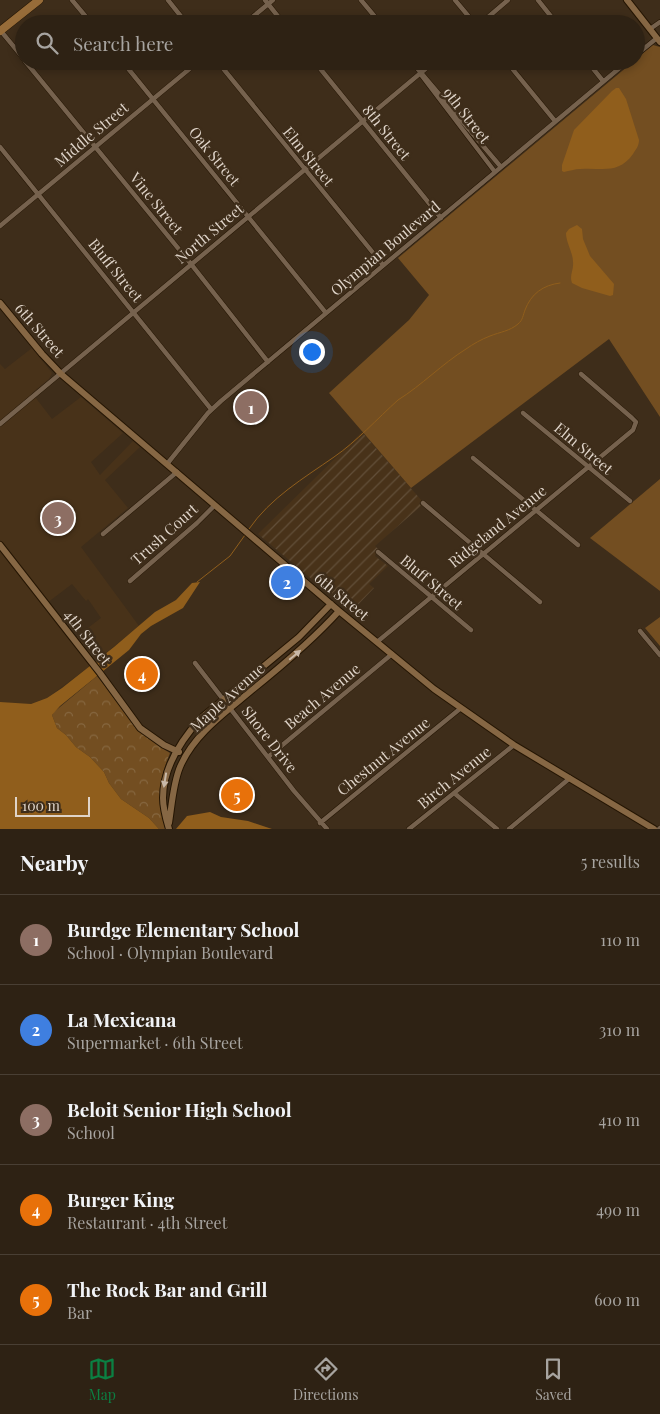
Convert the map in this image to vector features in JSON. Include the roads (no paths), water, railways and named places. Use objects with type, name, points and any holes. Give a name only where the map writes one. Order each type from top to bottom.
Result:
[{"type":"main road","points":[[20,15],[39,0]]},
{"type":"main road","points":[[0,31],[15,19]]},
{"type":"street","points":[[72,0],[84,15]]},
{"type":"street","points":[[168,0],[180,15]]},
{"type":"street","points":[[253,15],[266,2],[273,0]]},
{"type":"street","points":[[362,0],[374,15]]},
{"type":"street","points":[[455,0],[468,15]]},
{"type":"street","points":[[490,15],[508,0]]},
{"type":"street","points":[[538,0],[550,15]]},
{"type":"street","points":[[627,0],[639,15]]},
{"type":"street","points":[[266,2],[277,15]]},
{"type":"street","points":[[650,29],[660,22]]},
{"type":"street","points":[[645,23],[658,40],[645,49]]},
{"type":"street","name":"Vine Street","points":[[0,31],[15,48]]},
{"type":"street","name":"Vine Street","points":[[33,70],[268,362]]},
{"type":"street","name":"Oak Street","points":[[129,70],[326,313]]},
{"type":"street","name":"Middle Street","points":[[0,226],[188,70]]},
{"type":"street","name":"Elm Street","points":[[224,70],[383,265]]},
{"type":"street","name":"8th Street","points":[[321,70],[441,218]]},
{"type":"street","name":"9th Street","points":[[418,70],[495,172]]},
{"type":"street","name":"North Street","points":[[0,424],[424,70]]},
{"type":"street","points":[[513,70],[555,121]]},
{"type":"street","points":[[594,70],[604,82]]},
{"type":"street","name":"Olympian Boulevard","points":[[167,464],[211,410],[618,70]]},
{"type":"street","name":"9th Street","points":[[420,73],[501,167]]},
{"type":"street","name":"Bluff Street","points":[[0,147],[211,410]]},
{"type":"street","name":"6th Street","points":[[0,303],[61,374],[339,611],[434,689],[514,745],[654,829]]},
{"type":"street","name":"Ridgeland Avenue","points":[[377,642],[633,430],[636,422],[581,374]]},
{"type":"street","name":"Elm Street","points":[[523,413],[630,501]]},
{"type":"street","points":[[473,458],[578,545]]},
{"type":"street","points":[[103,534],[177,472]]},
{"type":"street","points":[[423,503],[540,602]]},
{"type":"street","name":"Trush Court","points":[[130,581],[197,523],[215,504]]},
{"type":"street","name":"4th Street","points":[[0,545],[92,662],[140,728],[164,746],[186,755]]},
{"type":"street","name":"Bluff Street","points":[[378,552],[471,630]]},
{"type":"street","name":"Maple Avenue","points":[[169,829],[163,797],[167,770],[193,727],[299,637],[331,604]]},
{"type":"street","name":"Maple Avenue","points":[[169,829],[174,787],[186,755],[204,732],[313,639],[339,611]]},
{"type":"street","points":[[640,631],[660,655]]},
{"type":"street","name":"Beach Avenue","points":[[268,757],[392,654]]},
{"type":"street","name":"Shore Drive","points":[[195,663],[320,823],[327,829]]},
{"type":"street","name":"Chestnut Avenue","points":[[320,823],[462,708]]},
{"type":"street","name":"Birch Avenue","points":[[409,829],[514,745]]},
{"type":"street","points":[[509,829],[570,778]]},
{"type":"street","points":[[454,793],[497,829]]},
{"type":"waterway","points":[[249,529],[277,498],[342,451],[398,400],[472,345],[515,326],[521,321],[528,304],[538,291],[560,283]]},
{"type":"waterway","points":[[197,582],[230,556],[245,535]]},
{"type":"place","name":"Burdge Elementary School","points":[[251,407]]},
{"type":"place","name":"Beloit Senior High School","points":[[58,518]]},
{"type":"place","name":"La Mexicana","points":[[287,582]]},
{"type":"place","name":"Burger King","points":[[142,674]]},
{"type":"place","name":"The Rock Bar and Grill","points":[[237,795]]}]
